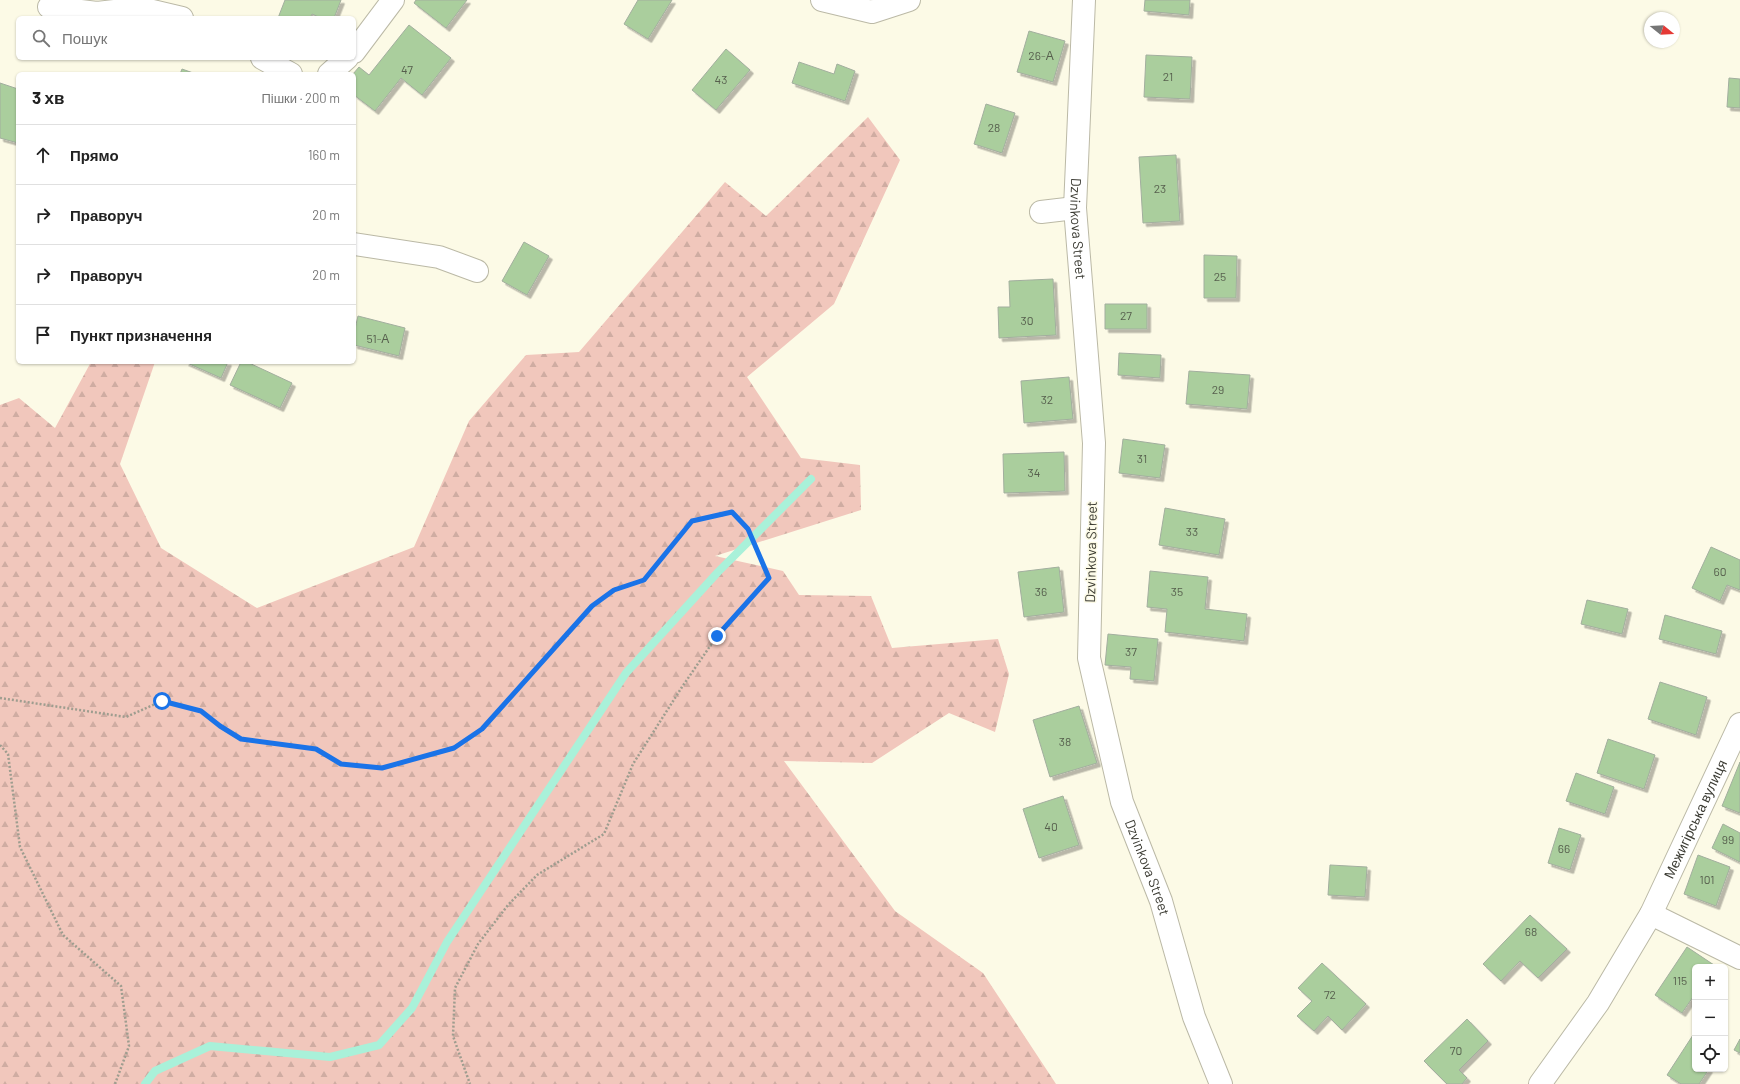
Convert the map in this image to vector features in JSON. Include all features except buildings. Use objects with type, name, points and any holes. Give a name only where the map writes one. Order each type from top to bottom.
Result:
[{"type":"street","points":[[356,49],[393,0]]},
{"type":"street","points":[[822,0],[872,12],[909,0]]},
{"type":"street","name":"Dzvinkova Street","points":[[1084,0],[1075,208],[1094,443],[1089,658],[1122,802],[1161,901],[1194,1017],[1221,1084]]},
{"type":"street","points":[[49,8],[97,13],[140,8],[174,16]]},
{"type":"street","points":[[266,60],[287,72]]},
{"type":"street","points":[[331,72],[345,60]]},
{"type":"street","points":[[1041,212],[1075,208]]},
{"type":"street","points":[[356,244],[439,257],[477,271]]},
{"type":"street","name":"Межигірська вулиця","points":[[1540,1084],[1598,1003],[1651,914],[1740,724]]},
{"type":"street","points":[[1651,914],[1740,958]]},
{"type":"path","points":[[0,698],[126,717],[162,701],[201,711],[220,726],[241,739],[316,749],[341,764],[382,768],[454,748],[482,729],[592,606],[614,590],[644,580],[692,521],[732,512],[748,529],[769,578],[717,636],[682,686],[633,764],[604,834],[537,875],[508,905],[478,944],[454,988],[453,1036],[470,1084]]},
{"type":"path","points":[[0,745],[8,754],[20,847],[63,935],[121,986],[129,1046],[115,1084]]},
{"type":"green space","points":[[868,117],[900,160],[834,304],[747,377],[801,458],[860,465],[861,510],[715,556],[783,571],[799,595],[871,596],[892,648],[998,639],[1009,674],[995,732],[949,713],[872,763],[784,761],[895,911],[983,973],[1056,1084],[0,1084],[0,405],[19,398],[55,428],[90,364],[154,364],[120,464],[161,548],[257,608],[414,547],[469,421],[526,355],[579,352],[725,182],[766,216]]},
{"type":"waterway","points":[[145,1084],[155,1071],[210,1046],[330,1057],[379,1045],[412,1008],[447,942],[626,673],[718,572],[811,479]]},
{"type":"route","points":[[162,701],[201,711],[220,726],[241,739],[316,749],[341,764],[382,768],[454,748],[482,729],[555,645],[592,606],[614,590],[644,580],[692,521],[732,512],[748,529],[769,578],[717,636]]}]
